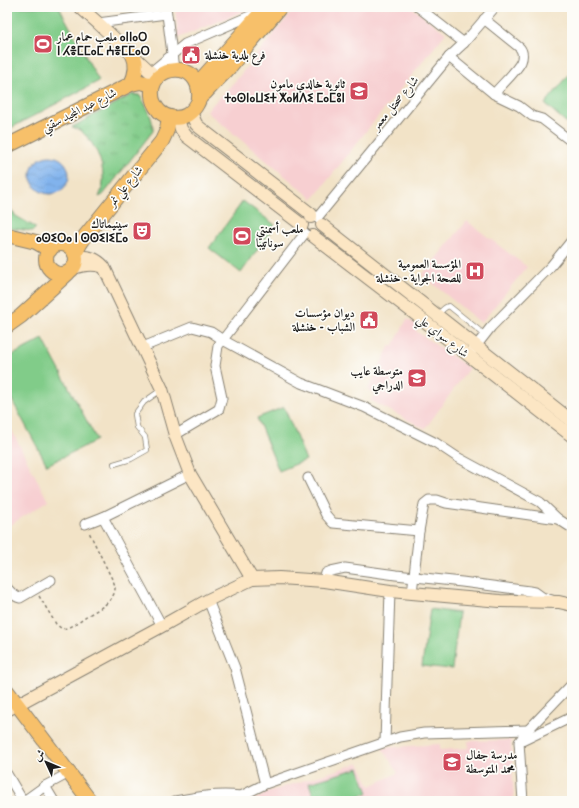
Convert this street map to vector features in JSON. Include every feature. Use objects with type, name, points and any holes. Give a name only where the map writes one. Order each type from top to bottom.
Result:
[{"type":"main road","points":[[80,7],[98,22],[154,78]]},
{"type":"main road","points":[[199,98],[227,70],[280,7]]},
{"type":"main road","points":[[198,83],[265,8]]},
{"type":"main road","points":[[131,84],[134,78],[136,66],[136,60],[132,55]]},
{"type":"main road","points":[[174,69],[188,72],[198,83],[200,90],[198,104],[187,115],[173,117],[162,113],[156,108],[152,100],[154,78],[174,69]]},
{"type":"main road","name":"شارع عبد المجيد سقني","points":[[7,146],[131,84],[154,78]]},
{"type":"main road","name":"شارع سواي علي","points":[[191,112],[196,124],[199,127],[311,214],[312,225],[440,333],[472,352],[572,422]]},
{"type":"main road","name":"شارع سواي علي","points":[[173,117],[186,136],[403,288],[437,316],[472,352],[572,436]]},
{"type":"main road","name":"شارع علي نمر","points":[[7,326],[31,307],[73,263],[80,244],[86,234],[162,141],[173,117]]},
{"type":"main road","points":[[7,235],[36,242],[50,250]]},
{"type":"main road","points":[[62,244],[70,247],[73,263],[59,274],[51,270],[46,258],[53,247],[62,244]]},
{"type":"main road","points":[[73,263],[80,266],[93,264],[104,267],[162,389],[175,434],[190,474],[252,579]]},
{"type":"main road","points":[[7,317],[44,285],[51,270]]},
{"type":"main road","points":[[12,708],[208,600],[252,579],[279,578],[324,582],[390,591],[500,601],[559,602],[572,605]]},
{"type":"main road","points":[[7,691],[12,708],[69,772],[90,801]]},
{"type":"street","points":[[418,7],[464,43]]},
{"type":"street","name":"شارع صحتل معمر","points":[[175,434],[219,409],[222,398],[215,366],[218,346],[312,225],[449,57],[464,43],[495,7]]},
{"type":"street","points":[[154,78],[173,53],[185,44],[265,8]]},
{"type":"street","points":[[98,22],[166,11],[174,69]]},
{"type":"street","points":[[484,19],[520,48],[523,54],[521,62],[494,94]]},
{"type":"street","points":[[449,57],[494,94],[518,106],[532,116],[542,119],[572,142]]},
{"type":"street","points":[[472,352],[492,327],[551,266],[572,240]]},
{"type":"street","points":[[143,347],[192,327],[211,332],[301,383],[364,407],[436,443],[457,457],[540,502],[558,519],[572,528]]},
{"type":"street","points":[[85,524],[103,517],[190,474]]},
{"type":"street","points":[[308,478],[326,515],[333,523],[419,531]]},
{"type":"street","points":[[412,593],[419,531],[424,504],[429,500],[558,519]]},
{"type":"street","points":[[103,517],[162,626]]},
{"type":"street","points":[[324,582],[326,573],[344,568],[530,591],[535,592],[542,597],[559,602]]},
{"type":"street","points":[[7,588],[13,595],[20,598],[51,580]]},
{"type":"street","points":[[385,742],[390,591]]},
{"type":"street","points":[[208,600],[235,668],[265,784]]},
{"type":"street","points":[[523,801],[519,742],[528,730],[572,684]]},
{"type":"street","points":[[519,742],[572,717]]},
{"type":"street","points":[[231,801],[265,784],[400,737],[424,733],[528,730]]},
{"type":"street","points":[[7,774],[23,801],[69,772]]},
{"type":"street","points":[[46,786],[54,801]]},
{"type":"street","points":[[175,801],[211,795],[241,796]]},
{"type":"lane","points":[[437,316],[448,306],[485,335]]},
{"type":"lane","points":[[114,464],[131,458],[146,450],[145,437],[137,427],[135,414],[144,402],[162,389]]},
{"type":"path","points":[[35,589],[51,617],[58,626],[62,628],[69,627],[104,606],[114,595],[115,588],[113,581],[85,524]]},
{"type":"shaded area","points":[[175,7],[254,7],[178,38]]},
{"type":"shaded area","points":[[296,7],[411,7],[446,33],[313,199],[207,112],[237,79]]},
{"type":"shaded area","name":"المؤسسة العمومية للصحة الجواية - خنشلة","points":[[467,221],[527,267],[481,323],[422,275]]},
{"type":"shaded area","name":"متوسطة عايب الدراجي","points":[[407,319],[419,326],[416,331],[469,368],[425,429],[370,400],[375,395],[368,389],[390,345],[393,346]]},
{"type":"shaded area","points":[[7,421],[48,501],[7,527]]},
{"type":"shaded area","name":"مدرسة جفال محمد المتوسطة","points":[[511,740],[514,801],[248,801],[258,798],[268,792],[359,763],[370,786],[398,773],[382,748],[440,744],[440,750],[469,748],[468,741]]},
{"type":"green space","name":"ملعب حمام عمار ⴰⵏⵏⴰⵔ ⵏ ⵃⴻⵎⵎⴰⵎ ⵄⴻⵎⵎⴰⵔ","points":[[7,7],[59,7],[99,81],[7,130]]},
{"type":"green space","points":[[572,71],[572,118],[567,123],[545,104]]},
{"type":"green space","points":[[133,94],[139,95],[149,112],[153,131],[103,195],[99,197],[103,185],[103,174],[98,154],[86,136],[78,129],[72,127]]},
{"type":"green space","name":"ملعب أسمنتي سوناتيبا","points":[[243,201],[275,225],[241,273],[209,248]]},
{"type":"green space","points":[[7,206],[16,216],[35,227],[35,229],[33,231],[7,228]]},
{"type":"green space","points":[[43,339],[97,440],[47,465],[7,391],[7,358]]},
{"type":"green space","points":[[284,407],[306,460],[279,471],[257,418]]},
{"type":"green space","points":[[430,609],[459,613],[452,669],[422,666]]},
{"type":"green space","points":[[359,768],[368,793],[343,801],[315,801],[309,783]]},
{"type":"water","points":[[46,156],[54,156],[64,161],[68,168],[68,182],[64,189],[54,194],[46,194],[36,189],[34,186],[31,179],[31,171],[36,161],[39,159]]},
{"type":"place","name":"ملعب حمام عمار ⴰⵏⵏⴰⵔ ⵏ ⵃⴻⵎⵎⴰⵎ ⵄⴻⵎⵎⴰⵔ","points":[[43,44]]},
{"type":"place","name":"فرع بلدية خنشلة","points":[[191,55]]},
{"type":"place","name":"ثانوية خالدي مامون ⵜⴰⵙⵏⴰⵡⵉⵜ ⵅⴰⵍⴷⵉ ⵎⴰⵎⵓⵏ","points":[[359,91]]},
{"type":"place","name":"سينيماتاك ⴰⵙⵉⵔⴰ ⵏ ⵙⵙⵉⵏⵉⵎⴰ","points":[[142,231]]},
{"type":"place","name":"ملعب أسمنتي سوناتيبا","points":[[242,236]]},
{"type":"place","name":"المؤسسة العمومية للصحة الجواية - خنشلة","points":[[475,271]]},
{"type":"place","name":"ديوان مؤسسات الشباب - خنشلة","points":[[369,320]]},
{"type":"place","name":"متوسطة عايب الدراجي","points":[[417,378]]},
{"type":"place","name":"مدرسة جفال محمد المتوسطة","points":[[452,762]]}]
